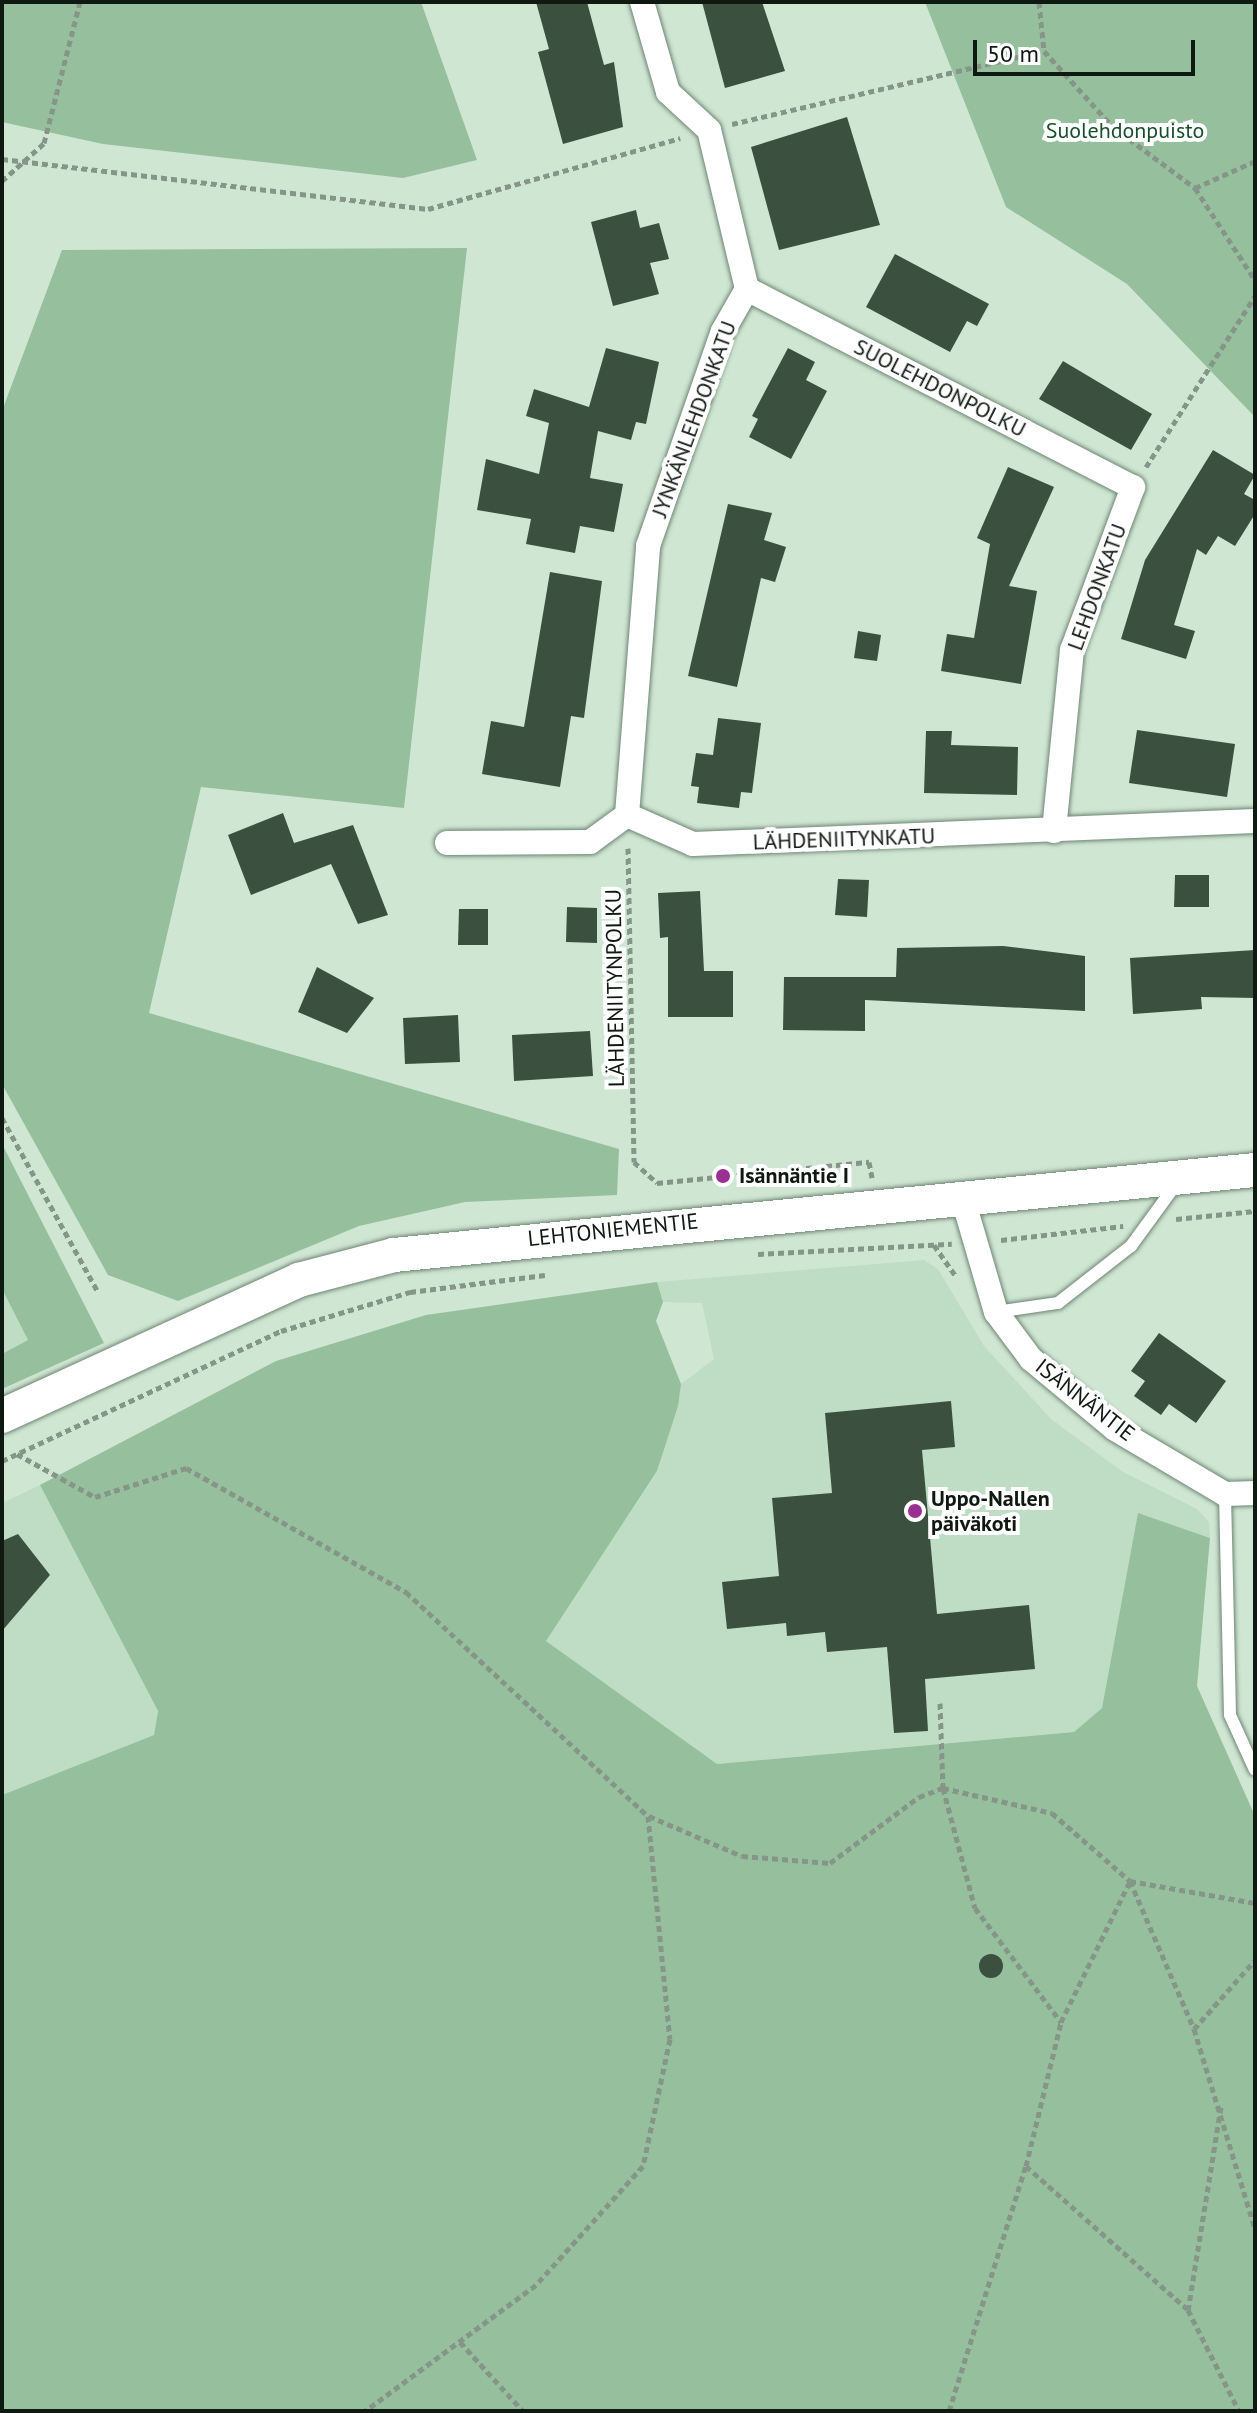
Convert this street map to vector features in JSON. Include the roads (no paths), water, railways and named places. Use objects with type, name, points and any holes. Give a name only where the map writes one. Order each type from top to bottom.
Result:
[{"type":"main road","name":"LEHTONIEMENTIE","points":[[2,1416],[299,1280],[394,1255],[962,1196],[1255,1170]]},
{"type":"street","points":[[642,2],[668,92],[709,130],[747,289]]},
{"type":"street","name":"SUOLEHDONPOLKU","points":[[747,289],[1133,487]]},
{"type":"street","name":"JYNKÄNLEHDONKATU","points":[[627,815],[648,546],[723,331],[747,289]]},
{"type":"street","name":"LEHDONKATU","points":[[1054,831],[1072,650],[1133,487]]},
{"type":"street","points":[[447,843],[590,842],[627,815]]},
{"type":"street","name":"LÄHDENIITYNKATU","points":[[627,815],[693,844],[1255,821]]},
{"type":"street","name":"ISÄNNÄNTIE","points":[[962,1196],[996,1312],[1031,1359],[1115,1429],[1225,1494]]},
{"type":"street","points":[[1225,1494],[1255,1493]]},
{"type":"lane","points":[[996,1312],[1058,1303],[1153,1222],[1182,1177]]},
{"type":"lane","points":[[1225,1494],[1230,1715],[1255,1770]]},
{"type":"place","name":"Isännäntie I","points":[[723,1176]]},
{"type":"place","name":"Uppo-Nallen päiväkoti","points":[[915,1511]]},
{"type":"park label","name":"Suolehdonpuisto","points":[[1125,131]]}]
